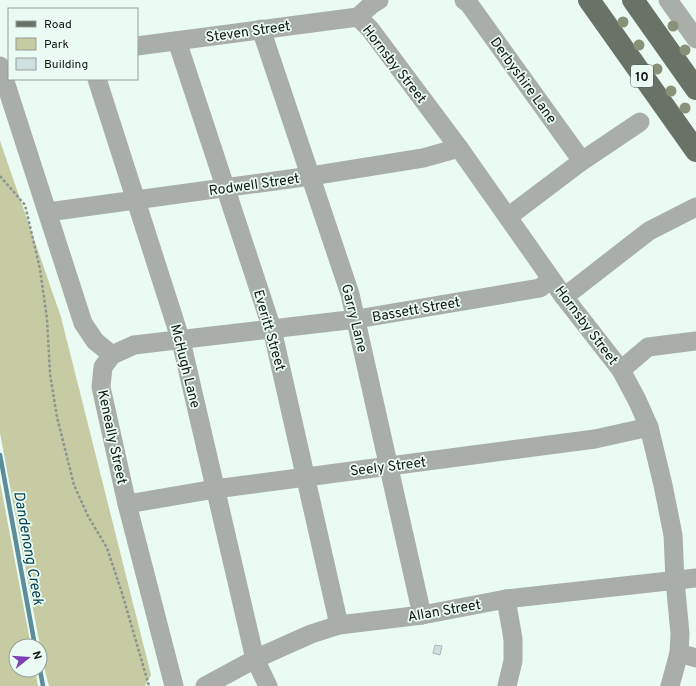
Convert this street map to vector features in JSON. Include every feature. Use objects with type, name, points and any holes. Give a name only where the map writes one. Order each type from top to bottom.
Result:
[{"type":"main road","name":"10","points":[[589,0],[696,151]]},
{"type":"main road","points":[[633,0],[696,89]]},
{"type":"street","points":[[358,17],[379,0]]},
{"type":"street","points":[[668,0],[694,32]]},
{"type":"street","name":"Derbyshire Lane","points":[[469,1],[582,162]]},
{"type":"street","name":"Steven Street","points":[[138,46],[358,17]]},
{"type":"street","name":"Hornsby Street","points":[[358,17],[370,29],[459,148],[564,297],[621,370],[637,400],[649,427],[673,535],[680,634],[688,656],[670,686]]},
{"type":"street","name":"Garry Lane","points":[[261,29],[350,294],[422,615]]},
{"type":"street","name":"Everitt Street","points":[[177,41],[272,329],[339,625]]},
{"type":"street","points":[[0,66],[83,323],[95,341],[112,355]]},
{"type":"street","name":"McHugh Lane","points":[[97,80],[181,341],[255,659],[268,686]]},
{"type":"street","points":[[508,217],[582,162],[640,122]]},
{"type":"street","name":"Rodwell Street","points":[[48,212],[311,176],[423,158],[459,148]]},
{"type":"street","points":[[564,297],[649,231],[696,207]]},
{"type":"street","name":"Bassett Street","points":[[112,355],[134,345],[181,341],[356,319],[540,288],[551,279]]},
{"type":"street","points":[[621,370],[648,347],[696,341]]},
{"type":"street","name":"Keneally Street","points":[[112,355],[103,366],[101,387],[127,504],[174,686]]},
{"type":"street","name":"Seely Street","points":[[127,504],[305,476],[388,467],[595,439],[649,427]]},
{"type":"street","name":"Allan Street","points":[[205,686],[255,659],[311,634],[339,625],[422,615],[506,599],[696,578]]},
{"type":"street","points":[[506,599],[513,640],[513,661],[507,686]]},
{"type":"path","points":[[0,176],[25,206],[38,262],[47,319],[50,374],[57,417],[74,485],[88,516],[106,548],[122,594],[149,686]]},
{"type":"green space","points":[[0,141],[61,317],[151,675],[145,686],[49,686],[47,678],[48,638],[39,638],[0,433]]},
{"type":"green space","points":[[0,482],[29,638],[8,638],[8,678],[36,678],[38,686],[0,686]]},
{"type":"building","points":[[435,645],[442,646],[440,655],[433,653]]},
{"type":"waterway","name":"Dandenong Creek","points":[[0,455],[34,638]]},
{"type":"waterway","name":"Dandenong Creek","points":[[42,678],[43,686]]}]
